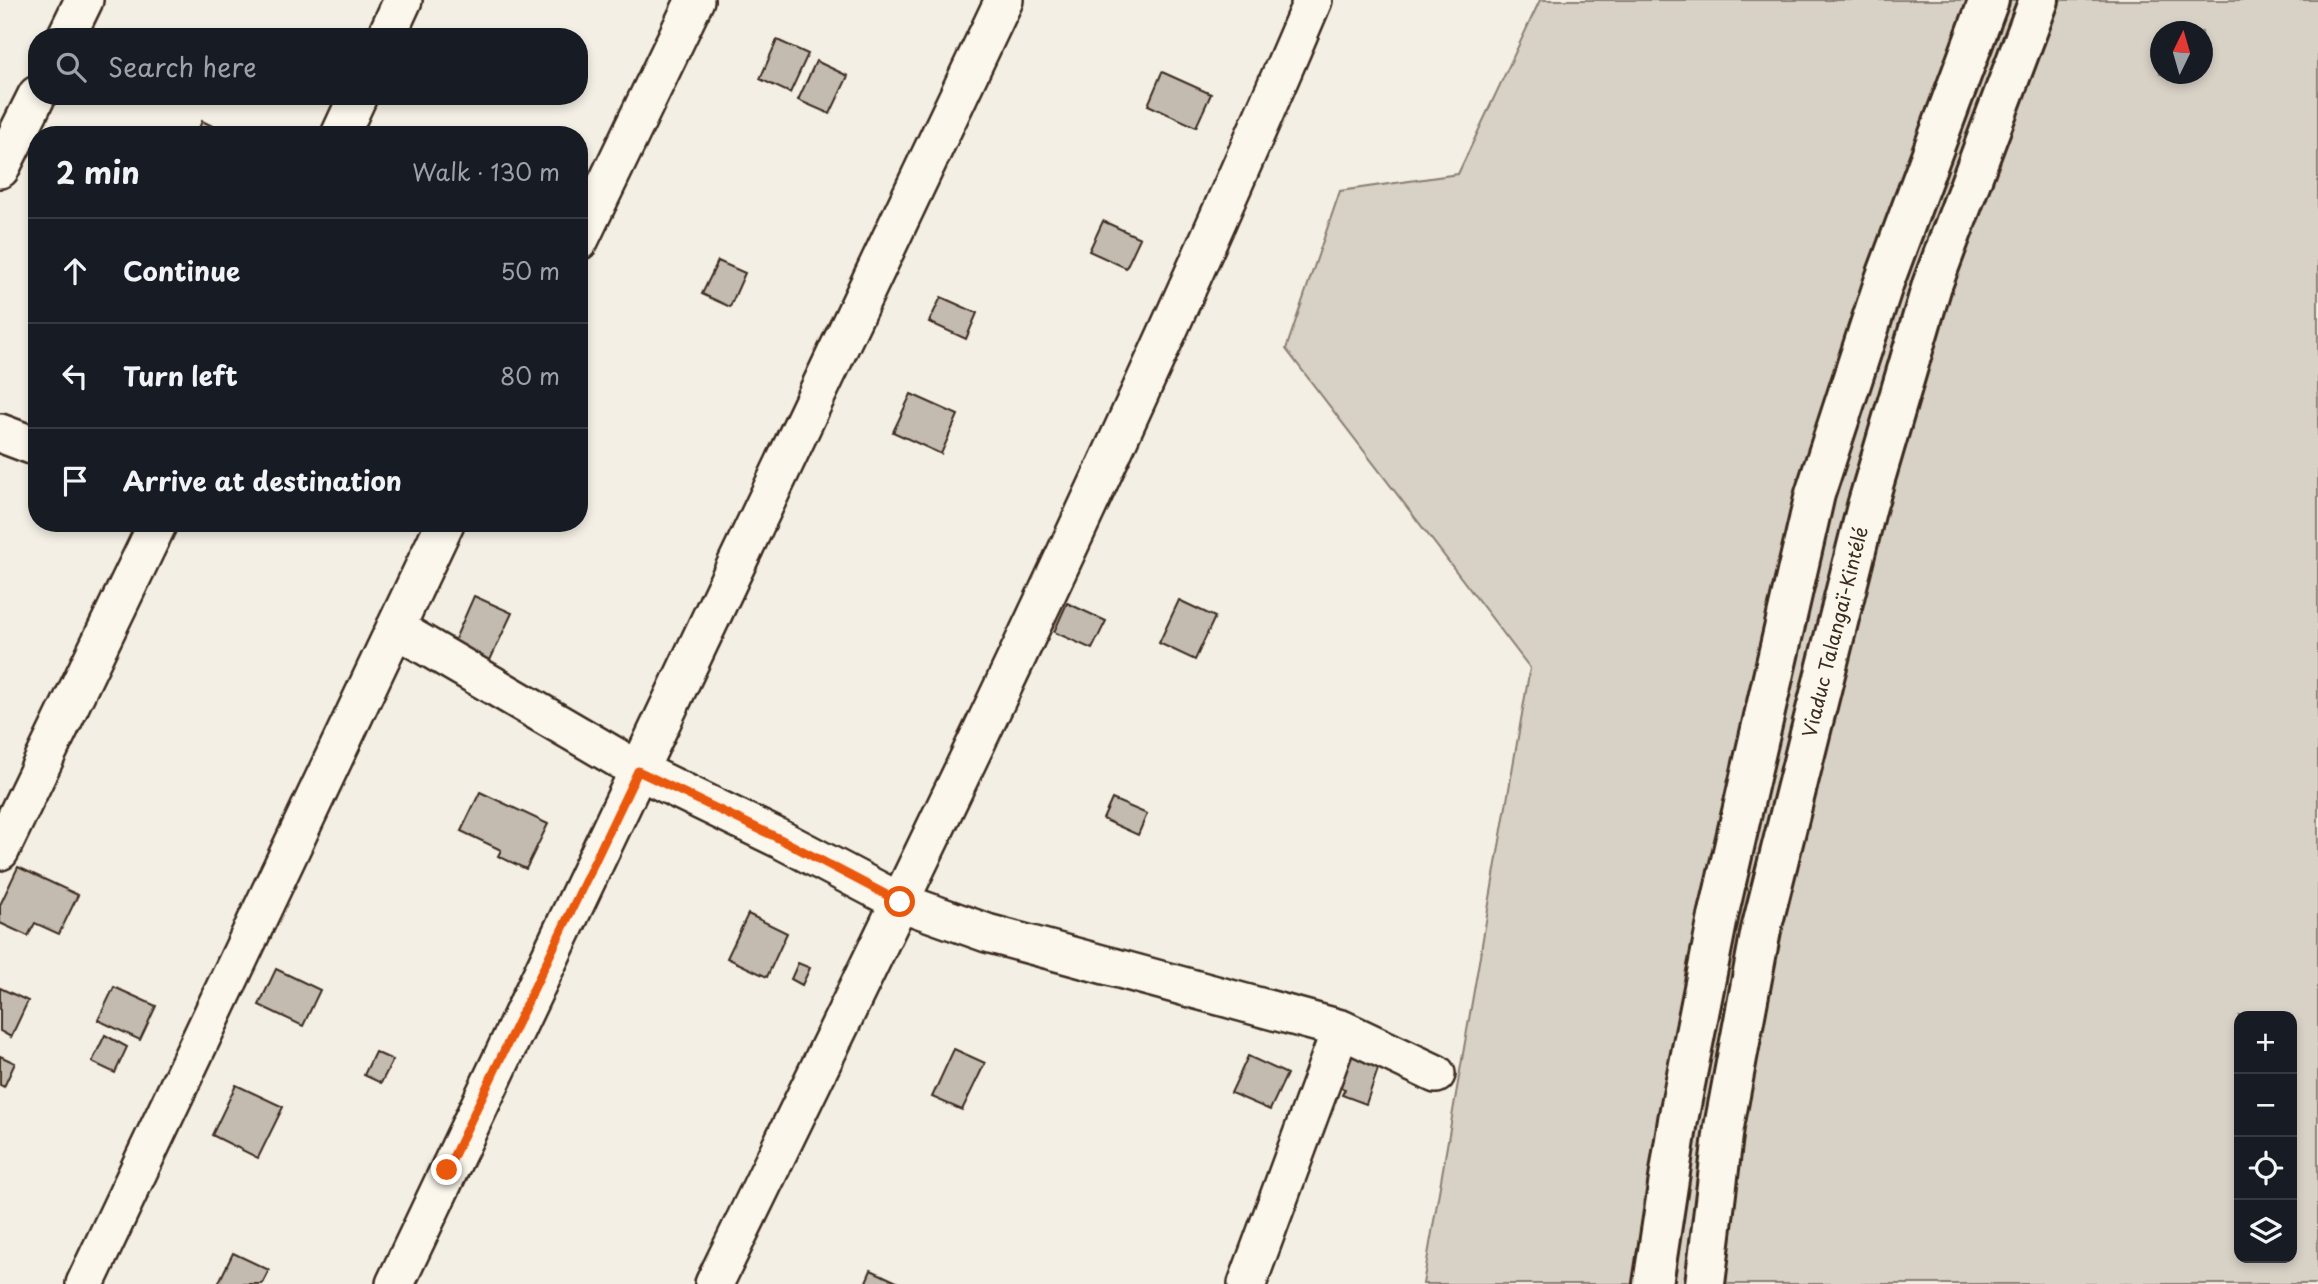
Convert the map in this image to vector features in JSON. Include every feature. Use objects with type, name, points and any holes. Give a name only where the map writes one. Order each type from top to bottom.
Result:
[{"type":"highway","points":[[1653,1284],[1678,1120],[1718,916],[1815,494],[1884,282],[1989,0]]},
{"type":"highway","name":"Viaduc Talangaï-Kintélé","points":[[1705,1284],[1724,1127],[1761,930],[1867,506],[1931,285],[2039,0]]},
{"type":"street","points":[[70,28],[84,0]]},
{"type":"street","points":[[390,28],[403,0]]},
{"type":"street","points":[[588,222],[695,0]]},
{"type":"street","points":[[395,1284],[1004,0]]},
{"type":"street","points":[[714,1284],[900,902],[1230,197],[1313,0]]},
{"type":"street","points":[[0,169],[32,105]]},
{"type":"street","points":[[344,126],[354,105]]},
{"type":"street","points":[[0,433],[28,444]]},
{"type":"street","points":[[0,851],[154,532]]},
{"type":"street","points":[[85,1284],[441,532]]},
{"type":"street","points":[[395,628],[638,771],[780,839],[900,902],[987,933],[1341,1029],[1436,1074]]},
{"type":"street","points":[[1247,1284],[1341,1029]]},
{"type":"shaded area","points":[[1540,0],[2318,0],[2318,1284],[1423,1284],[1530,668],[1286,349],[1340,191],[1458,174]]},
{"type":"building","points":[[777,40],[808,54],[790,93],[760,79]]},
{"type":"building","points":[[816,61],[848,76],[830,114],[798,100]]},
{"type":"building","points":[[1162,72],[1211,94],[1196,127],[1148,105]]},
{"type":"building","points":[[202,121],[212,126],[200,126]]},
{"type":"building","points":[[1103,221],[1140,238],[1126,268],[1089,251]]},
{"type":"building","points":[[718,261],[745,273],[730,307],[702,294]]},
{"type":"building","points":[[941,297],[977,313],[966,339],[929,322]]},
{"type":"building","points":[[911,394],[958,415],[941,454],[893,432]]},
{"type":"building","points":[[474,596],[512,613],[485,671],[448,655]]},
{"type":"building","points":[[1179,600],[1215,617],[1195,660],[1159,643]]},
{"type":"building","points":[[1067,603],[1106,621],[1092,649],[1054,632]]},
{"type":"building","points":[[480,792],[548,824],[526,869],[498,856],[501,850],[461,831]]},
{"type":"building","points":[[1112,799],[1147,814],[1138,835],[1103,819]]},
{"type":"building","points":[[18,867],[78,895],[59,934],[35,923],[28,936],[0,923],[0,905]]},
{"type":"building","points":[[748,914],[787,933],[767,977],[727,958]]},
{"type":"building","points":[[798,963],[810,968],[802,985],[791,979]]},
{"type":"building","points":[[276,969],[320,990],[303,1026],[259,1005]]},
{"type":"building","points":[[114,987],[156,1006],[140,1040],[98,1020]]},
{"type":"building","points":[[0,988],[28,1001],[11,1037],[0,1031]]},
{"type":"building","points":[[105,1035],[127,1047],[115,1073],[92,1062]]},
{"type":"building","points":[[954,1049],[985,1063],[962,1110],[932,1097]]},
{"type":"building","points":[[1342,1050],[1380,1063],[1366,1104],[1342,1095],[1345,1089],[1330,1084]]},
{"type":"building","points":[[375,1052],[393,1060],[381,1083],[364,1075]]},
{"type":"building","points":[[0,1056],[15,1063],[4,1087],[0,1085]]},
{"type":"building","points":[[1248,1056],[1287,1074],[1270,1110],[1231,1093]]},
{"type":"building","points":[[236,1085],[283,1107],[258,1158],[212,1135]]},
{"type":"building","points":[[233,1253],[269,1270],[262,1284],[218,1284]]},
{"type":"building","points":[[871,1270],[901,1284],[865,1284]]},
{"type":"route","points":[[447,1170],[638,771],[780,839],[900,902]]}]
